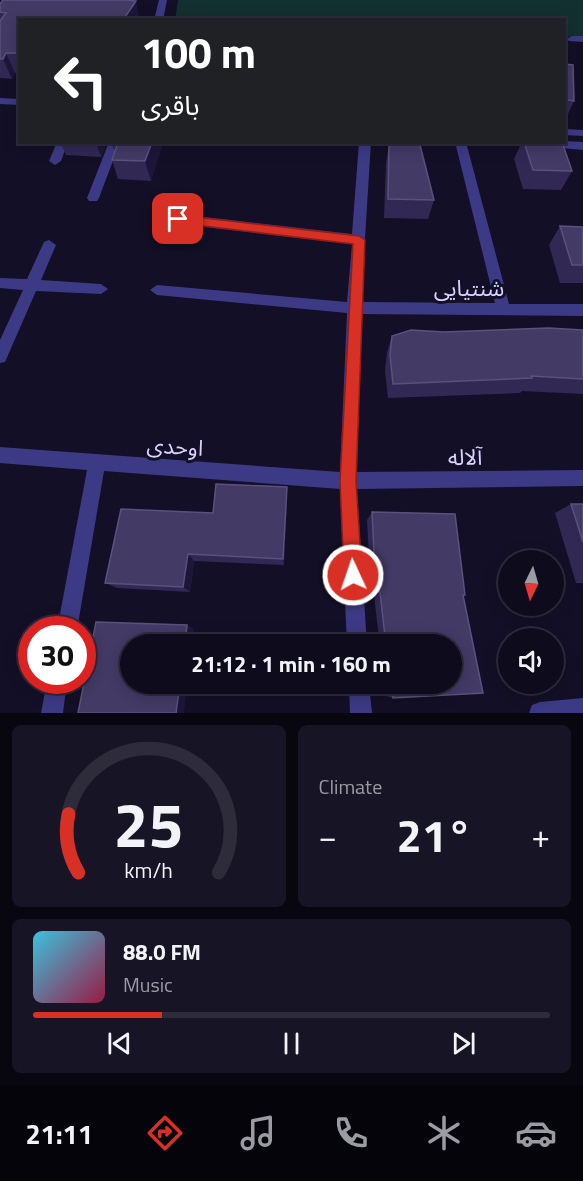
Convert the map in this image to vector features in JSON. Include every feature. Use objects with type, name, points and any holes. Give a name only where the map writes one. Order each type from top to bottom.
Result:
[{"type":"street","points":[[158,18],[163,0]]},
{"type":"street","points":[[0,101],[18,102]]},
{"type":"street","points":[[566,132],[583,134]]},
{"type":"street","points":[[55,161],[62,144]]},
{"type":"street","points":[[93,198],[114,144]]},
{"type":"street","points":[[356,634],[348,481],[354,308],[365,144]]},
{"type":"street","points":[[461,144],[503,309]]},
{"type":"street","points":[[562,144],[583,146]]},
{"type":"street","points":[[178,219],[359,240]]},
{"type":"street","points":[[0,357],[49,245]]},
{"type":"street","points":[[0,283],[101,289]]},
{"type":"street","name":"شنتیایی","points":[[157,290],[354,308],[583,310]]},
{"type":"street","name":"اوحدی","points":[[0,456],[348,481]]},
{"type":"street","points":[[70,616],[97,463]]},
{"type":"street","name":"آلاله","points":[[348,481],[583,478]]},
{"type":"street","points":[[52,713],[55,694]]},
{"type":"street","points":[[360,694],[361,713]]},
{"type":"street","points":[[540,713],[583,709]]},
{"type":"green space","points":[[178,0],[583,0],[583,36],[566,37],[566,18],[175,18]]},
{"type":"building","points":[[3,0],[136,1],[124,18],[18,18],[18,53],[6,53],[3,59],[0,59],[0,21],[6,13],[0,12],[0,4]]},
{"type":"building","points":[[566,64],[573,65],[574,101],[566,99]]},
{"type":"building","points":[[117,144],[151,144],[145,161],[112,160]]},
{"type":"building","points":[[389,144],[420,145],[434,200],[388,199]]},
{"type":"building","points":[[525,144],[563,144],[572,171],[533,170]]},
{"type":"building","points":[[560,226],[583,227],[583,265],[572,265]]},
{"type":"building","points":[[549,328],[583,330],[583,379],[531,376],[532,378],[393,384],[390,355],[392,336],[411,330],[444,332]]},
{"type":"building","points":[[216,484],[287,487],[283,559],[188,554],[183,587],[105,583],[121,509],[213,513]]},
{"type":"building","points":[[571,504],[583,504],[583,542]]},
{"type":"building","points":[[372,512],[455,514],[465,595],[463,595],[483,693],[393,698],[392,694],[462,694],[462,634],[385,634],[380,592],[376,592]]},
{"type":"building","points":[[96,622],[187,625],[186,634],[120,634],[120,694],[179,694],[176,713],[78,713],[82,694],[96,694]]},
{"type":"route","points":[[178,219],[359,240],[354,308],[348,481],[353,575]]}]
